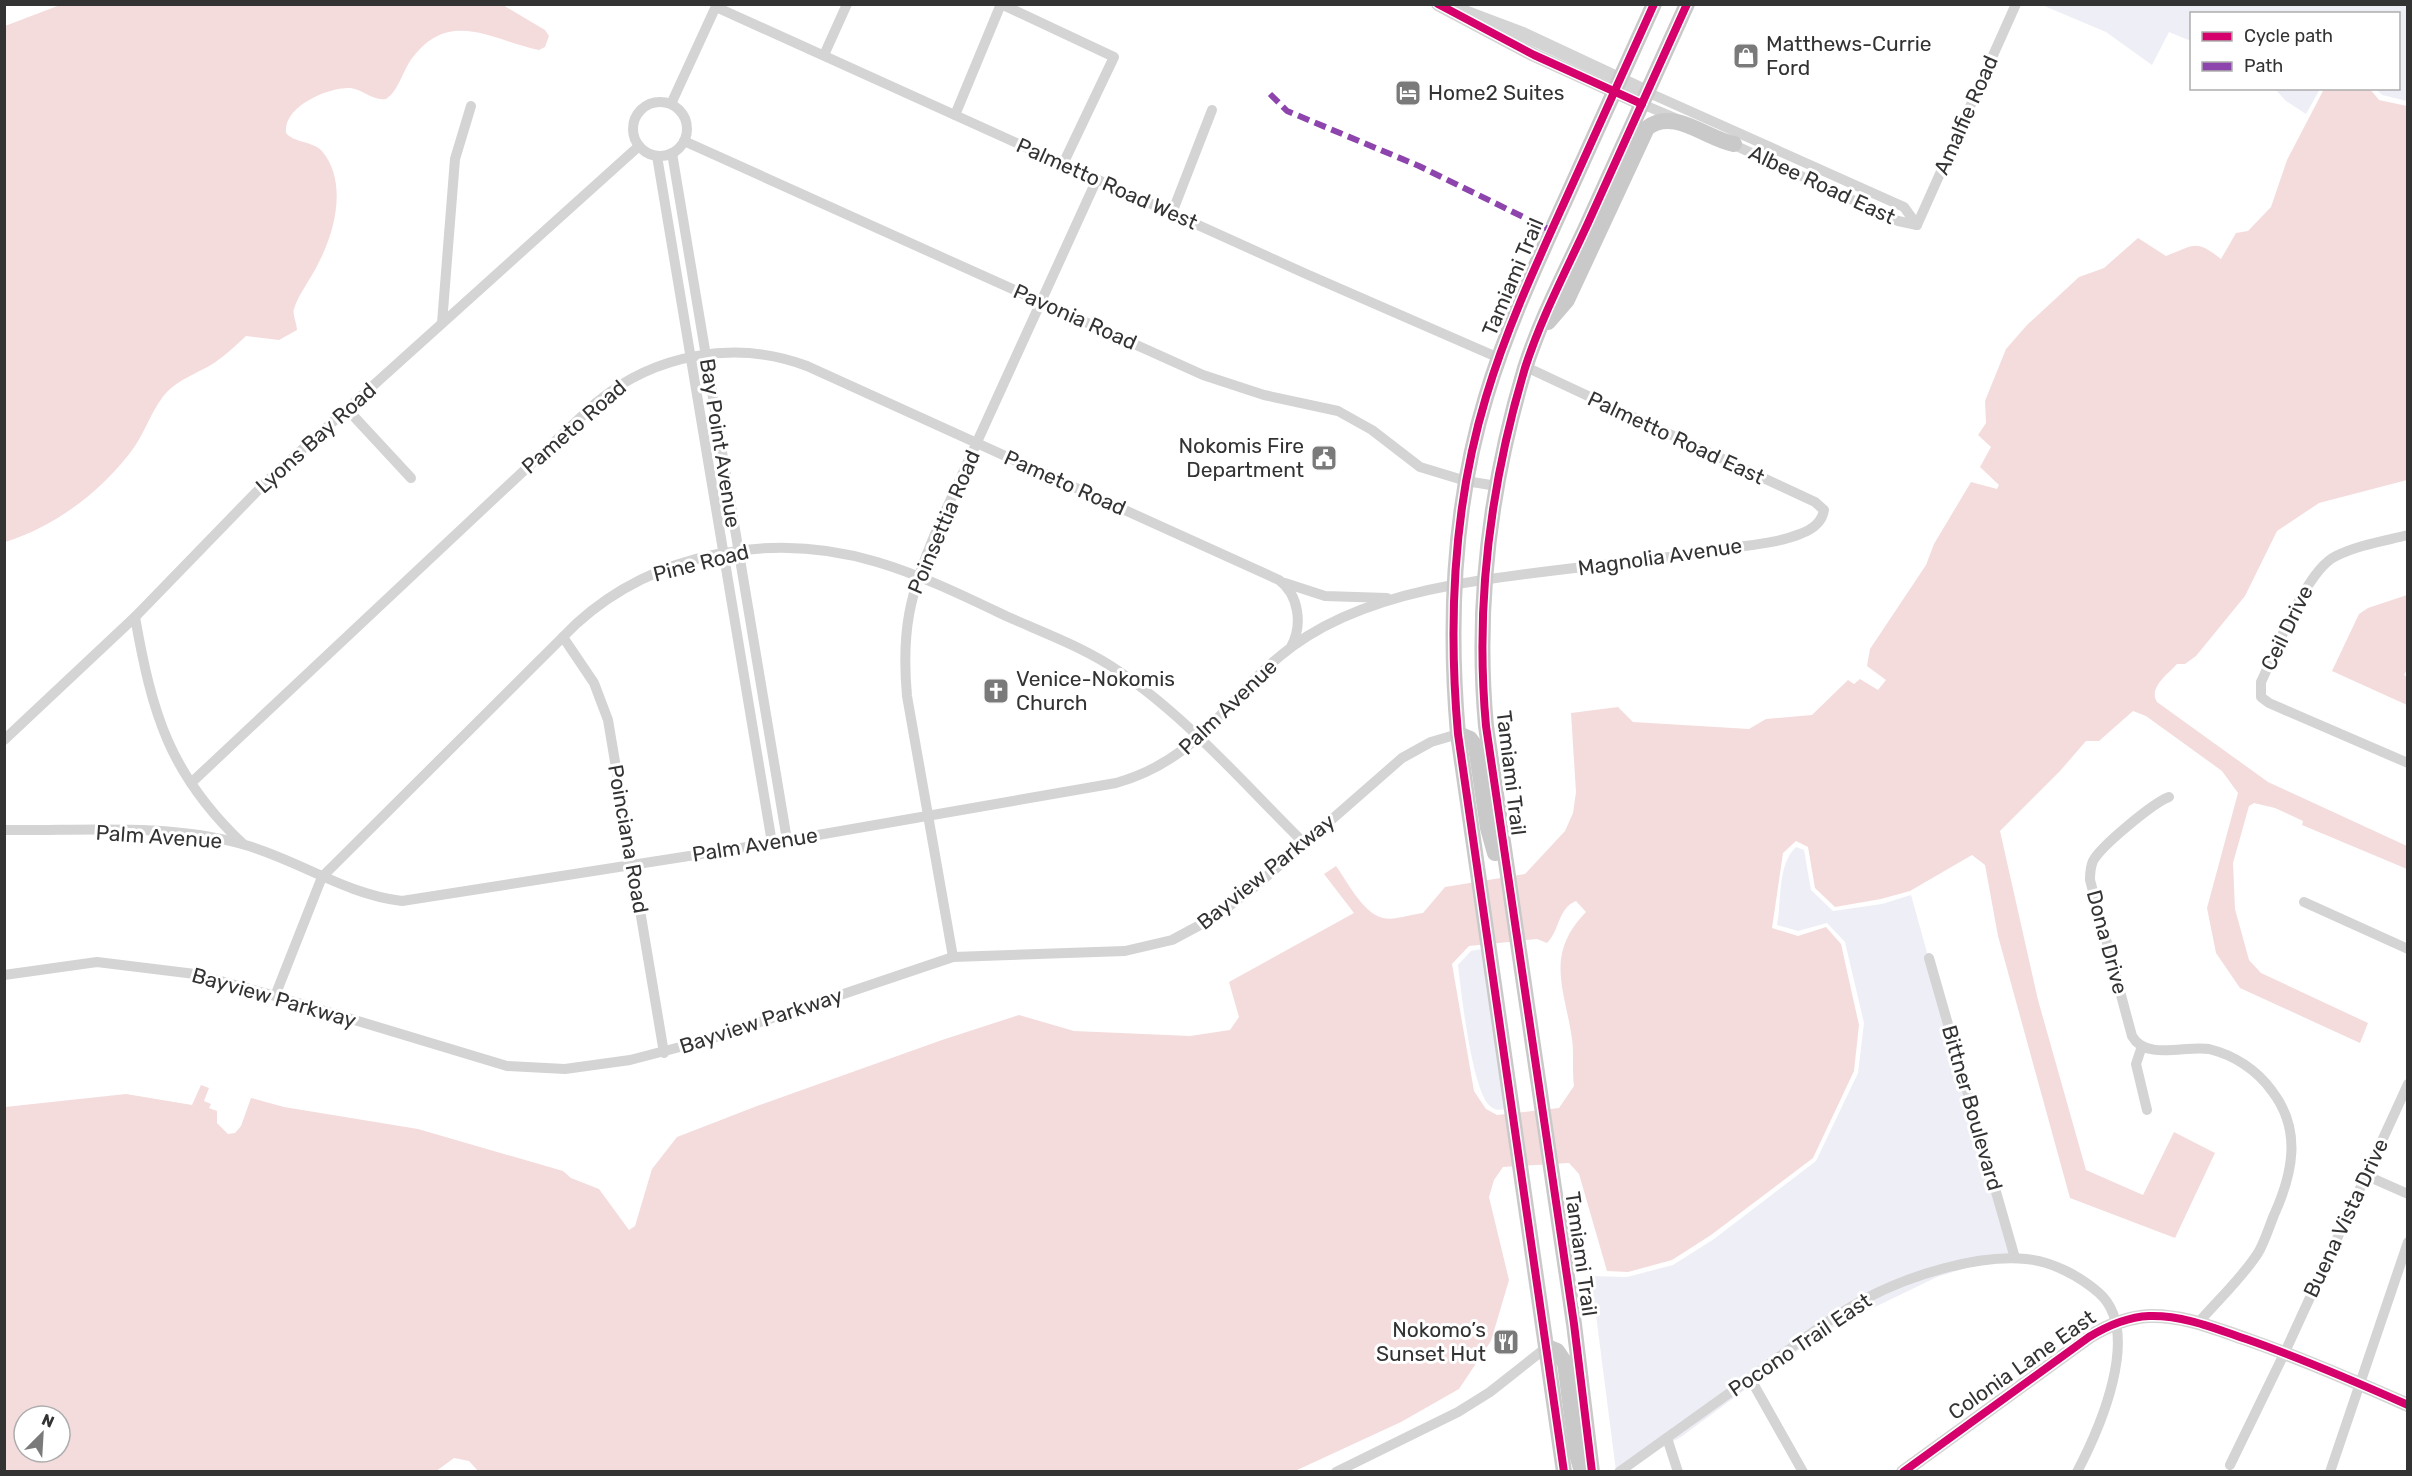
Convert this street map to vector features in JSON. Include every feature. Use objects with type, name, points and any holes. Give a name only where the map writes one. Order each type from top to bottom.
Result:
[{"type":"main road","name":"Tamiami Trail","points":[[1563,1472],[1523,1177],[1458,734],[1453,662],[1454,585],[1466,481],[1477,432],[1499,358],[1520,301],[1654,4]]},
{"type":"main road","name":"Tamiami Trail","points":[[1592,1472],[1519,950],[1506,875],[1483,694],[1483,581],[1497,486],[1526,368],[1539,332],[1687,4]]},
{"type":"main road","points":[[1539,332],[1567,300],[1647,128],[1659,121],[1674,121],[1734,144]]},
{"type":"main road","points":[[1458,734],[1470,739],[1476,747],[1491,839],[1506,875]]},
{"type":"main road","points":[[1547,1347],[1557,1351],[1565,1363],[1577,1454],[1582,1472]]},
{"type":"street","points":[[824,55],[847,4]]},
{"type":"street","points":[[955,115],[1001,4],[1114,57],[1063,164]]},
{"type":"street","name":"Albee Road East","points":[[1439,4],[1516,32],[1617,86],[1904,207],[1917,225]]},
{"type":"street","name":"Amalfie Road","points":[[1917,225],[2016,4]]},
{"type":"street","points":[[671,104],[717,6]]},
{"type":"street","name":"Palmetto Road West","points":[[717,6],[1096,179],[1499,358]]},
{"type":"street","name":"Albee Road East","points":[[1645,98],[1734,144],[1898,221],[1917,225]]},
{"type":"street","points":[[663,101],[671,104],[684,116],[687,132],[684,141],[672,153],[657,156],[639,146],[633,132],[636,116],[647,104],[663,101]]},
{"type":"street","points":[[442,323],[455,159],[471,106]]},
{"type":"street","points":[[1172,213],[1212,110]]},
{"type":"street","name":"Pavonia Road","points":[[684,141],[1221,382],[1338,411],[1372,430],[1420,467],[1466,481],[1497,486]]},
{"type":"street","name":"Lyons Bay Road","points":[[4,740],[135,617],[266,482],[639,146]]},
{"type":"street","name":"Bay Point Avenue","points":[[672,153],[787,840]]},
{"type":"street","name":"Bay Point Avenue","points":[[657,156],[772,843]]},
{"type":"street","name":"Poinsettia Road","points":[[953,957],[927,817],[904,663],[908,609],[918,576],[1096,179]]},
{"type":"street","name":"Pameto Road","points":[[191,783],[597,402],[646,370],[690,357],[753,354],[792,360],[1280,580],[1325,596],[1394,598]]},
{"type":"street","name":"Palmetto Road East","points":[[1526,368],[1815,502],[1824,510]]},
{"type":"street","points":[[347,409],[411,478]]},
{"type":"street","name":"Magnolia Avenue","points":[[1454,585],[1665,559],[1788,538],[1818,523],[1824,510]]},
{"type":"street","name":"Ceil Drive","points":[[2408,535],[2336,555],[2319,569],[2310,581],[2260,690],[2261,697],[2269,703],[2408,763]]},
{"type":"street","name":"Pine Road","points":[[275,996],[322,878],[562,637],[600,603],[626,586],[674,565],[737,550],[828,551],[875,561],[918,576],[1085,652],[1118,670],[1199,739],[1305,845]]},
{"type":"street","points":[[1280,580],[1289,587],[1295,600],[1298,626],[1291,647]]},
{"type":"street","name":"Palm Avenue","points":[[4,830],[151,832],[243,844],[322,878],[365,893],[402,901],[927,817],[1116,783],[1161,766],[1199,739],[1291,647],[1343,617],[1394,598],[1454,585]]},
{"type":"street","points":[[135,617],[157,719],[170,749],[191,783],[218,818],[243,844]]},
{"type":"street","name":"Poinciana Road","points":[[562,637],[594,683],[604,707],[664,1053]]},
{"type":"street","name":"Bayview Parkway","points":[[4,975],[98,962],[195,974],[275,996],[488,1062],[524,1069],[582,1068],[664,1053],[953,957],[1125,951],[1157,945],[1186,934],[1215,918],[1305,845],[1402,758],[1431,742],[1458,734]]},
{"type":"street","name":"Dona Drive","points":[[2142,1046],[2132,1036],[2090,880],[2090,870],[2096,856],[2156,801],[2169,797]]},
{"type":"street","points":[[2304,902],[2408,949]]},
{"type":"street","name":"Bittner Boulevard","points":[[1929,958],[2015,1258]]},
{"type":"street","points":[[2147,1110],[2136,1064],[2142,1046],[2158,1050],[2208,1049],[2241,1062],[2271,1088],[2290,1125],[2291,1174],[2263,1242],[2252,1261],[2199,1322]]},
{"type":"street","name":"Buena Vista Drive","points":[[2230,1465],[2285,1352],[2408,1084]]},
{"type":"street","points":[[2365,1175],[2408,1194]]},
{"type":"street","points":[[2330,1472],[2408,1242]]},
{"type":"street","name":"Pocono Trail East","points":[[1619,1472],[1837,1316],[1880,1291],[1958,1266],[1992,1259],[2015,1258],[2044,1263],[2087,1284],[2105,1300],[2115,1323]]},
{"type":"street","name":"Colonia Lane East","points":[[1903,1472],[2079,1344],[2115,1323],[2149,1316],[2199,1322],[2285,1352],[2408,1405]]},
{"type":"street","points":[[2077,1472],[2095,1434],[2115,1371],[2118,1347],[2115,1323]]},
{"type":"street","points":[[1336,1472],[1458,1412],[1490,1392],[1547,1347]]},
{"type":"street","points":[[1750,1378],[1803,1472]]},
{"type":"street","points":[[1667,1438],[1678,1472]]},
{"type":"shaded area","points":[[60,5],[503,5],[545,30],[549,36],[545,47],[539,50],[473,32],[457,31],[442,34],[427,42],[413,57],[398,85],[386,99],[376,98],[350,88],[320,95],[299,107],[287,123],[286,133],[322,151],[330,163],[337,192],[334,222],[324,251],[294,309],[297,330],[279,340],[246,336],[214,363],[173,386],[158,404],[135,446],[123,462],[94,491],[42,527],[5,542],[5,26]]},
{"type":"shaded area","points":[[2042,5],[2407,5],[2407,101],[2382,95],[2377,90],[2400,90],[2400,12],[2190,12],[2190,41],[2169,32],[2152,65],[2106,32]]},
{"type":"shaded area","points":[[2276,90],[2319,90],[2306,114],[2286,101]]},
{"type":"shaded area","points":[[2323,90],[2371,90],[2379,100],[2407,106],[2407,480],[2319,503],[2277,531],[2245,596],[2196,656],[2185,664],[2177,664],[2164,677],[2157,686],[2155,697],[2157,702],[2268,782],[2407,846],[2407,869],[2302,825],[2303,821],[2275,808],[2254,803],[2249,806],[2233,863],[2235,909],[2249,960],[2261,973],[2368,1023],[2360,1043],[2240,988],[2216,953],[2207,908],[2238,793],[2222,771],[2146,716],[2133,711],[2099,741],[2086,741],[2060,771],[2000,831],[2038,1000],[2086,1170],[2143,1195],[2174,1132],[2215,1153],[2175,1238],[2070,1198],[1998,936],[1985,865],[1972,855],[1910,891],[1835,907],[1815,888],[1808,847],[1796,841],[1783,853],[1772,928],[1798,936],[1826,927],[1841,944],[1859,1025],[1854,1071],[1813,1158],[1711,1235],[1672,1260],[1628,1272],[1607,1271],[1579,1174],[1569,1163],[1503,1167],[1494,1180],[1489,1197],[1509,1280],[1491,1341],[1459,1389],[1401,1422],[1295,1471],[479,1472],[469,1461],[454,1458],[435,1472],[5,1472],[5,1107],[126,1094],[192,1105],[201,1085],[209,1088],[204,1101],[211,1104],[209,1108],[217,1111],[217,1123],[228,1134],[235,1133],[241,1126],[251,1098],[284,1107],[418,1129],[563,1171],[571,1178],[599,1189],[629,1230],[635,1226],[652,1169],[677,1137],[942,1040],[1019,1015],[1074,1031],[1190,1036],[1230,1030],[1239,1017],[1229,982],[1354,913],[1324,874],[1336,866],[1367,909],[1373,914],[1390,919],[1423,913],[1445,887],[1525,874],[1565,831],[1573,813],[1576,792],[1571,713],[1618,707],[1633,722],[1749,729],[1766,719],[1812,715],[1848,680],[1854,684],[1860,679],[1878,690],[1886,680],[1867,666],[1870,649],[1926,565],[1934,544],[1971,482],[1997,489],[1999,485],[1980,467],[1991,447],[1978,435],[1986,423],[1985,401],[2006,349],[2027,325],[2079,277],[2104,268],[2138,238],[2166,256],[2189,247],[2200,246],[2221,259],[2236,233],[2248,231],[2271,207],[2287,160]],"holes":[[[1576,901],[1586,912],[1565,943],[1561,958],[1561,973],[1572,1039],[1574,1086],[1559,1108],[1497,1115],[1486,1109],[1474,1091],[1452,964],[1469,946],[1537,939],[1547,943],[1562,914],[1570,904]]]},
{"type":"shaded area","points":[[2407,595],[2408,667],[2404,675],[2407,677],[2407,705],[2332,671],[2359,614],[2368,608]]},
{"type":"shaded area","points":[[1796,847],[1804,850],[1811,890],[1833,911],[1882,904],[1911,895],[2011,1254],[1937,1277],[1823,1332],[1681,1437],[1616,1471],[1591,1276],[1627,1277],[1673,1265],[1714,1239],[1816,1161],[1858,1073],[1864,1023],[1845,942],[1827,923],[1798,931],[1777,925],[1783,873],[1790,854]]},
{"type":"shaded area","points":[[1482,949],[1507,1109],[1492,1108],[1484,1097],[1473,1062],[1465,1017],[1458,965],[1471,951]]},
{"type":"marked path","points":[[1270,94],[1287,111],[1419,166],[1552,231]]},
{"type":"cycle path","points":[[1438,4],[1534,55],[1642,104]]},
{"type":"cycle path","points":[[1564,1472],[1458,734],[1454,649],[1456,564],[1466,480],[1475,438],[1503,347],[1542,251],[1654,4]]},
{"type":"cycle path","points":[[1592,1472],[1574,1324],[1486,726],[1483,681],[1484,590],[1494,501],[1513,412],[1531,349],[1687,4]]},
{"type":"cycle path","points":[[1903,1472],[2089,1337],[2133,1318],[2162,1316],[2210,1327],[2267,1346],[2408,1405]]},
{"type":"place","name":"Matthews-Currie Ford","points":[[1746,56]]},
{"type":"place","name":"Home2 Suites","points":[[1408,93]]},
{"type":"place","name":"Nokomis Fire Department","points":[[1324,458]]},
{"type":"place","name":"Venice-Nokomis Church","points":[[996,691]]},
{"type":"place","name":"Nokomo’s Sunset Hut","points":[[1506,1342]]}]
